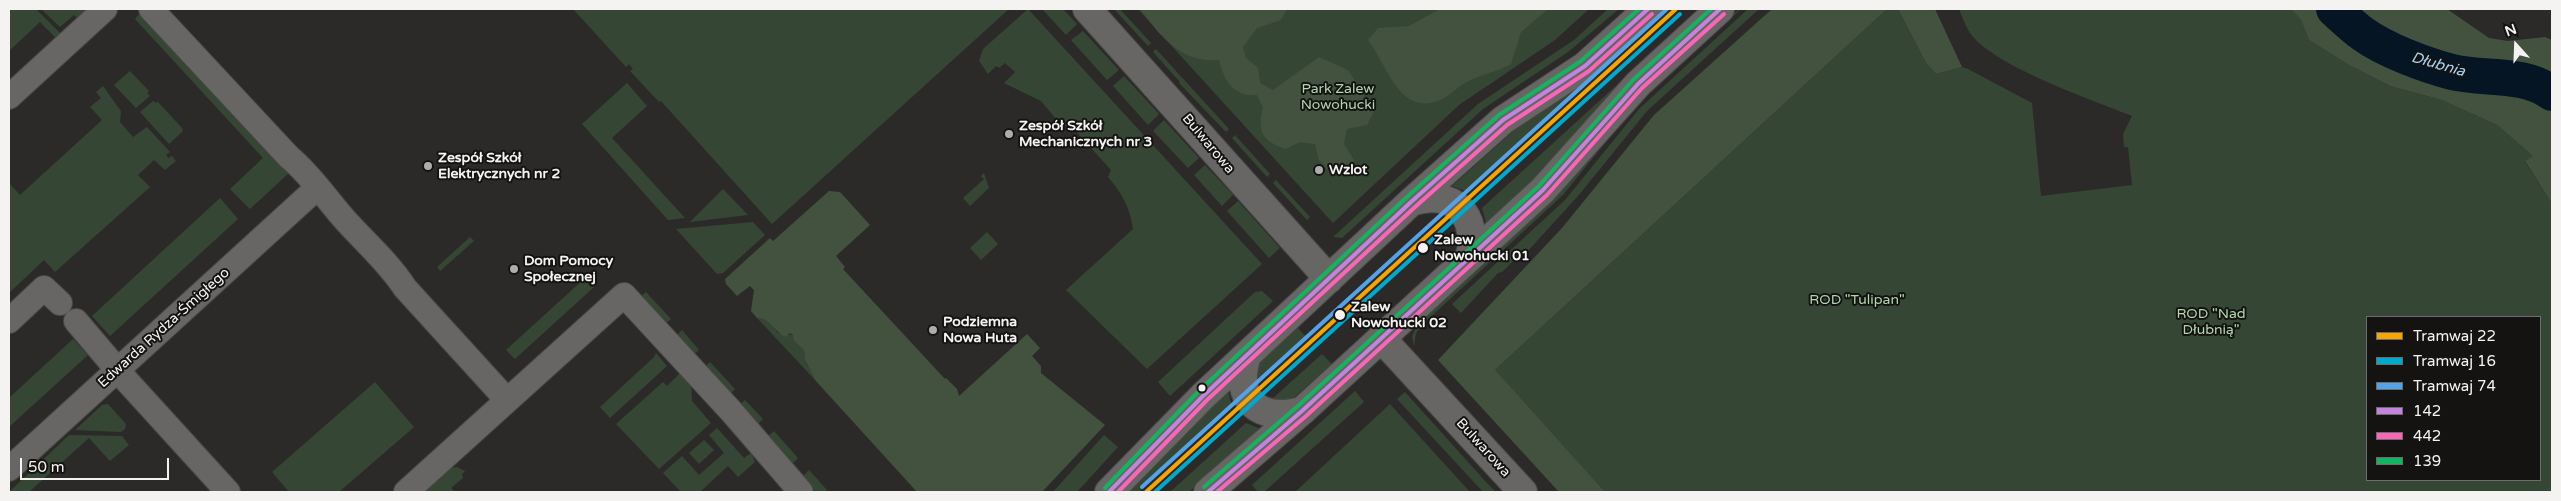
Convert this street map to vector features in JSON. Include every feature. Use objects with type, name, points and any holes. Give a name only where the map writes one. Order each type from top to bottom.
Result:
[{"type":"street","points":[[9,97],[105,9]]},
{"type":"street","points":[[151,9],[318,186],[344,218],[396,274],[405,288],[507,400]]},
{"type":"street","name":"Bulwarowa","points":[[1087,9],[1329,279]]},
{"type":"street","points":[[1109,492],[1169,429],[1247,355],[1503,120],[1585,66],[1648,9]]},
{"type":"street","points":[[1208,492],[1302,411],[1543,190],[1638,84],[1720,9]]},
{"type":"street","name":"Edwarda Rydza-Śmigłego","points":[[9,469],[318,186]]},
{"type":"street","points":[[1412,202],[1438,198],[1459,207],[1469,220],[1472,230],[1470,257]]},
{"type":"street","points":[[9,321],[44,288],[60,303]]},
{"type":"street","points":[[406,492],[624,295],[731,411],[801,492]]},
{"type":"street","points":[[76,321],[117,370],[228,492]]},
{"type":"street","name":"Bulwarowa","points":[[1381,338],[1523,492]]},
{"type":"street","points":[[1247,355],[1242,384],[1251,404],[1261,410],[1275,414],[1302,411]]},
{"type":"green space","points":[[9,9],[36,9],[63,36],[58,40],[40,22],[9,51]]},
{"type":"green space","points":[[41,9],[93,9],[81,20],[74,15],[60,27]]},
{"type":"green space","points":[[573,9],[1009,9],[772,224],[661,101],[659,102],[630,71],[633,69],[629,64],[626,67]]},
{"type":"green space","points":[[1028,9],[1262,264],[1147,369],[1066,290],[1133,229],[1125,201],[1108,177],[1111,170],[1071,126],[1062,126],[1041,101],[1004,83],[1015,72],[1005,63],[999,68],[996,66],[988,74],[979,61],[983,49]]},
{"type":"green space","points":[[1042,9],[1063,9],[1077,24],[1066,35]]},
{"type":"green space","points":[[1114,9],[1120,9],[1151,43],[1148,46]]},
{"type":"green space","name":"Park Zalew Nowohucki","points":[[1138,9],[1589,9],[1555,40],[1459,105],[1333,223]]},
{"type":"green space","points":[[1140,9],[1287,9],[1281,20],[1257,28],[1243,47],[1246,58],[1258,68],[1260,83],[1273,90],[1319,57],[1348,70],[1374,111],[1367,125],[1347,129],[1344,144],[1355,162],[1348,176],[1331,173],[1319,160],[1315,144],[1300,142],[1286,149],[1267,139],[1261,130],[1263,108],[1257,95],[1242,93],[1231,86],[1219,60],[1206,60],[1194,57],[1183,53],[1173,46]]},
{"type":"green space","points":[[1440,9],[1548,9],[1521,32],[1511,64],[1471,80],[1440,100],[1426,104],[1414,101],[1404,95],[1388,74],[1368,40],[1378,28],[1409,26]]},
{"type":"green space","points":[[1608,9],[1619,9],[1568,52],[1483,109],[1342,238],[1333,237],[1478,104],[1574,40]]},
{"type":"green space","points":[[1664,9],[1669,9],[1468,192],[1452,186],[1519,126],[1598,69]]},
{"type":"green space","points":[[1700,9],[1550,166],[1486,223],[1482,208]]},
{"type":"green space","points":[[1741,9],[1634,107],[1563,195],[1423,324],[1416,333],[1414,346],[1412,336],[1419,322],[1557,196],[1608,134],[1641,99]]},
{"type":"green space","points":[[1748,9],[1759,9],[1647,111],[1578,196],[1526,253],[1521,253],[1502,272],[1498,273],[1461,313],[1452,304],[1565,200],[1639,109]]},
{"type":"green space","points":[[1772,9],[1887,9],[1495,370],[1605,492],[1559,492],[1438,360],[1562,228],[1654,115]]},
{"type":"green space","points":[[1887,9],[1898,9],[1926,63],[1936,74],[1962,67],[2032,103],[2041,196],[2132,185],[2128,147],[2124,147],[2123,134],[2132,116],[2049,83],[2006,62],[1989,51],[1972,36],[1959,9],[2291,9],[2301,20],[2309,40],[2349,65],[2390,86],[2442,100],[2497,125],[2533,156],[2525,162],[2552,204],[2552,492],[1605,492],[1494,371]]},
{"type":"green space","points":[[1898,9],[1935,9],[1962,67],[1936,74],[1926,63]]},
{"type":"green space","points":[[2291,9],[2447,9],[2489,38],[2508,41],[2545,37],[2552,40],[2552,204],[2525,161],[2533,156],[2497,125],[2442,100],[2390,86],[2349,65],[2309,40],[2301,20]]},
{"type":"green space","points":[[141,12],[289,173],[250,209],[230,189],[263,158],[135,19]]},
{"type":"green space","points":[[1083,31],[1119,70],[1107,80],[1071,40]]},
{"type":"green space","points":[[1156,49],[1229,129],[1226,132],[1179,83],[1153,52]]},
{"type":"green space","points":[[130,71],[149,91],[147,93],[150,96],[136,108],[114,85]]},
{"type":"green space","points":[[1124,76],[1159,114],[1148,125],[1113,86]]},
{"type":"green space","points":[[627,83],[647,106],[612,138],[685,218],[668,220],[582,124]]},
{"type":"green space","points":[[103,86],[121,111],[120,122],[133,137],[147,127],[170,152],[166,155],[168,158],[172,156],[176,161],[165,170],[154,160],[138,175],[150,187],[55,272],[44,260],[9,293],[9,183],[20,195],[102,120],[90,107],[101,98],[96,92]]},
{"type":"green space","points":[[153,101],[158,102],[182,128],[183,131],[169,144],[140,112]]},
{"type":"green space","points":[[1164,120],[1199,158],[1188,168],[1153,131]]},
{"type":"green space","points":[[1235,135],[1270,174],[1267,177],[1232,138]]},
{"type":"green space","points":[[1205,165],[1233,195],[1222,206],[1194,175]]},
{"type":"green space","points":[[984,173],[989,188],[970,206],[963,198],[984,179],[981,176]]},
{"type":"green space","points":[[1276,180],[1310,217],[1307,220],[1273,183]]},
{"type":"green space","points":[[723,189],[748,215],[690,222]]},
{"type":"green space","points":[[829,191],[840,192],[870,225],[836,256],[845,267],[843,269],[945,379],[957,389],[959,396],[1027,334],[1040,348],[1032,356],[1041,366],[1041,373],[1105,425],[1042,492],[917,492],[815,380],[805,360],[804,350],[794,341],[793,335],[790,333],[785,337],[781,335],[769,323],[757,318],[751,311],[754,290],[750,286],[737,296],[726,284],[725,279],[770,238],[773,241]]},
{"type":"green space","points":[[220,198],[238,219],[110,336],[92,316]]},
{"type":"green space","points":[[1238,201],[1280,248],[1269,258],[1227,211]]},
{"type":"green space","points":[[753,222],[765,235],[723,273],[717,274],[676,229]]},
{"type":"green space","points":[[987,232],[998,244],[981,260],[970,248]]},
{"type":"green space","points":[[470,237],[474,241],[440,271],[437,267]]},
{"type":"green space","points":[[585,278],[590,287],[594,287],[515,359],[506,350]]},
{"type":"green space","points":[[1262,291],[1273,301],[1170,396],[1158,382],[1255,292]]},
{"type":"green space","points":[[646,292],[671,319],[664,325],[639,298]]},
{"type":"green space","points":[[757,318],[770,323],[778,333],[794,335],[794,341],[804,350],[805,360],[815,380]]},
{"type":"green space","points":[[1297,327],[1308,339],[1258,383],[1257,374],[1263,358]]},
{"type":"green space","points":[[682,330],[699,350],[692,356],[675,337]]},
{"type":"green space","points":[[73,339],[88,355],[9,427],[9,398]]},
{"type":"green space","points":[[656,353],[667,366],[610,418],[600,407]]},
{"type":"green space","points":[[1322,354],[1332,364],[1292,399],[1284,402],[1272,399]]},
{"type":"green space","points":[[710,362],[735,389],[728,396],[703,368]]},
{"type":"green space","points":[[682,371],[691,380],[692,401],[711,423],[659,469],[616,424],[663,382],[667,386]]},
{"type":"green space","points":[[375,382],[414,427],[339,492],[289,492],[272,472]]},
{"type":"green space","points":[[1228,391],[1232,406],[1139,492],[1126,492],[1167,448]]},
{"type":"green space","points":[[1355,391],[1364,402],[1264,492],[1258,492],[1252,485]]},
{"type":"green space","points":[[1405,392],[1496,492],[1483,492],[1397,399]]},
{"type":"green space","points":[[745,400],[763,419],[756,426],[738,406]]},
{"type":"green space","points":[[108,404],[126,424],[125,429],[121,432],[75,430],[102,405]]},
{"type":"green space","points":[[1390,404],[1470,492],[1295,492]]},
{"type":"green space","points":[[1246,423],[1261,429],[1189,492],[1170,492]]},
{"type":"green space","points":[[717,428],[744,458],[751,453],[755,462],[738,477],[728,466],[700,492],[681,492],[663,473],[682,456],[699,475],[724,453],[709,435]]},
{"type":"green space","points":[[774,431],[798,458],[791,465],[767,437]]},
{"type":"green space","points":[[69,435],[122,436],[129,445],[110,461],[89,438],[29,492],[9,492]]},
{"type":"green space","points":[[1104,435],[1118,447],[1077,492],[1053,492]]},
{"type":"green space","points":[[704,440],[714,450],[699,464],[689,453]]},
{"type":"green space","points":[[457,467],[465,471],[462,474],[463,478],[451,488],[455,492],[423,492],[449,468]]},
{"type":"green space","points":[[809,470],[827,490],[816,492],[802,477]]},
{"type":"waterway","name":"Dłubnia","points":[[2334,9],[2372,40],[2418,61],[2452,72],[2516,79],[2540,86],[2552,93]]},
{"type":"tram line","name":"74","points":[[1142,487],[1667,9]]},
{"type":"tram line","name":"22","points":[[1146,492],[1676,9]]},
{"type":"tram line","name":"16","points":[[1155,492],[1680,14]]},
{"type":"transit line","name":"139","points":[[1105,488],[1199,391],[1407,197],[1499,115],[1581,61],[1639,9]]},
{"type":"transit line","name":"142","points":[[1109,492],[1203,396],[1411,202],[1503,120],[1585,66],[1648,9]]},
{"type":"transit line","name":"139","points":[[1204,487],[1298,406],[1539,186],[1633,80],[1711,9]]},
{"type":"transit line","name":"142","points":[[1208,492],[1302,411],[1543,190],[1638,84],[1720,9]]},
{"type":"transit line","name":"442","points":[[1118,492],[1207,400],[1415,207],[1507,125],[1589,71],[1652,14]]},
{"type":"transit line","name":"442","points":[[1217,492],[1306,416],[1547,195],[1642,88],[1724,14]]},
{"type":"place","name":"Zespół Szkół Mechanicznych nr 3","points":[[1009,134]]},
{"type":"place","name":"Zespół Szkół Elektrycznych nr 2","points":[[428,166]]},
{"type":"place","name":"Wzlot","points":[[1319,170]]},
{"type":"place","name":"Zalew Nowohucki 01","points":[[1423,248]]},
{"type":"place","name":"Dom Pomocy Społecznej","points":[[514,269]]},
{"type":"place","name":"Zalew Nowohucki 02","points":[[1340,315]]},
{"type":"place","name":"Podziemna Nowa Huta","points":[[933,330]]},
{"type":"park label","name":"ROD \"Tulipan\"","points":[[1857,300]]},
{"type":"park label","name":"ROD \"Nad Dłubnią\"","points":[[2211,322]]}]
